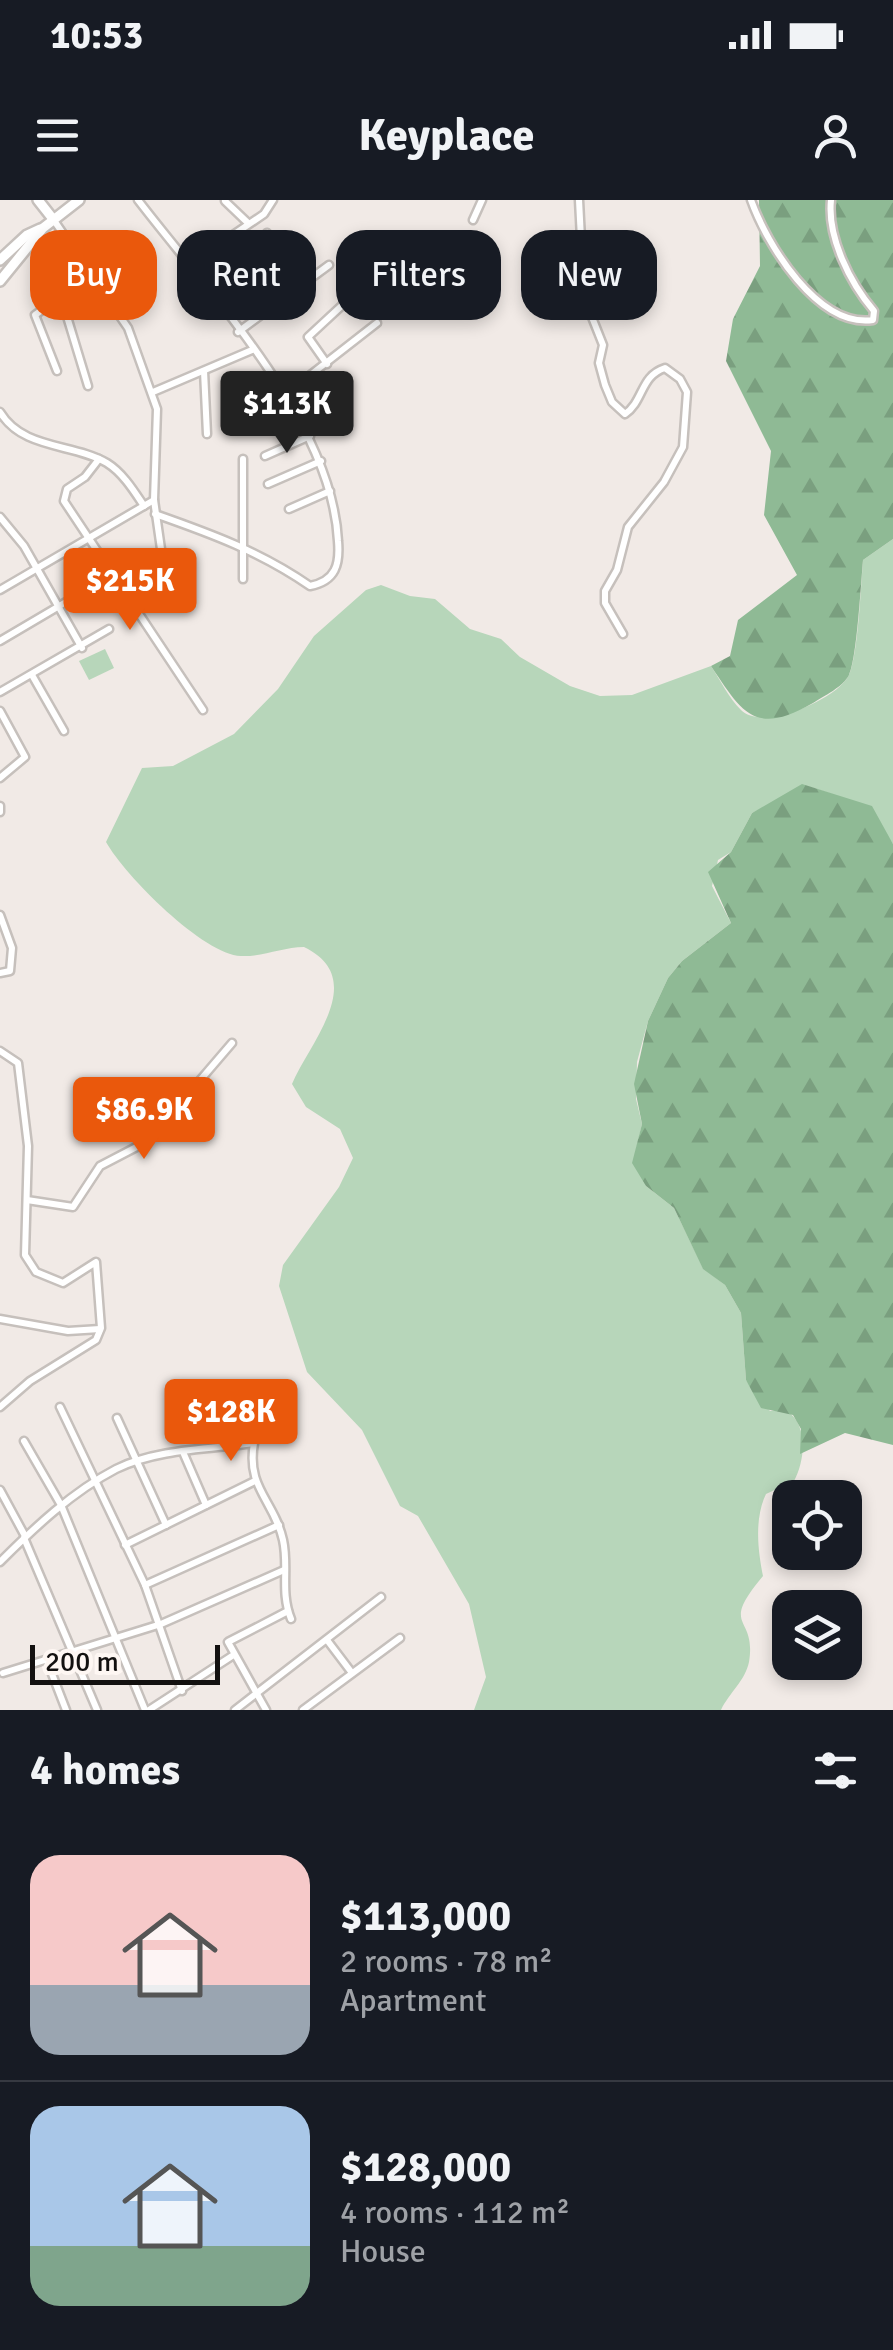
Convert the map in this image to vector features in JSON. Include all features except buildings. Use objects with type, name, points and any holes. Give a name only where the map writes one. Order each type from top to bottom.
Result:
[{"type":"main road","points":[[38,200],[53,219]]},
{"type":"main road","points":[[0,281],[42,228],[79,200]]},
{"type":"main road","points":[[0,270],[0,260],[27,235],[42,228]]},
{"type":"street","points":[[138,200],[283,391],[310,436],[338,520],[340,564],[320,584],[310,586],[291,570],[243,545],[155,514]]},
{"type":"street","points":[[221,210],[225,200],[248,223]]},
{"type":"street","points":[[238,230],[264,214],[274,200]]},
{"type":"street","points":[[473,220],[482,200]]},
{"type":"street","points":[[579,200],[582,287],[604,345],[599,363],[612,402],[625,414],[633,409],[650,375],[665,368],[680,379],[687,392],[683,446],[664,482],[628,526],[617,570],[605,590],[605,603],[622,634]]},
{"type":"street","points":[[751,200],[772,243],[823,307],[837,316],[872,320],[874,310],[849,271],[830,225],[831,200]]},
{"type":"street","points":[[53,219],[61,230]]},
{"type":"street","points":[[316,274],[328,265]]},
{"type":"street","points":[[326,364],[310,342],[310,332],[336,310]]},
{"type":"street","points":[[37,320],[57,371]]},
{"type":"street","points":[[68,320],[88,386]]},
{"type":"street","points":[[123,320],[157,409],[154,500],[162,563],[136,604]]},
{"type":"street","points":[[238,332],[254,320]]},
{"type":"street","points":[[242,403],[283,391],[326,364],[377,323]]},
{"type":"street","points":[[153,392],[252,350]]},
{"type":"street","points":[[204,371],[208,434]]},
{"type":"street","points":[[0,412],[10,425],[34,440],[99,459],[119,472],[144,506]]},
{"type":"street","points":[[250,429],[296,412]]},
{"type":"street","points":[[265,456],[310,436]]},
{"type":"street","points":[[99,459],[86,478],[67,489],[64,498],[203,710]]},
{"type":"street","points":[[243,459],[243,580]]},
{"type":"street","points":[[268,484],[321,461]]},
{"type":"street","points":[[289,509],[330,491]]},
{"type":"street","points":[[0,590],[154,500]]},
{"type":"street","points":[[0,517],[37,569],[82,648]]},
{"type":"street","points":[[0,642],[105,579]]},
{"type":"street","points":[[0,692],[109,629]]},
{"type":"street","points":[[32,675],[64,730]]},
{"type":"street","points":[[0,711],[25,757],[0,778]]},
{"type":"street","points":[[0,916],[12,948],[10,971],[0,974]]},
{"type":"street","points":[[27,1200],[73,1207],[100,1166],[148,1141],[232,1044]]},
{"type":"street","points":[[0,1051],[18,1063],[24,1091],[25,1254],[36,1272],[63,1283],[93,1262],[99,1265],[101,1328],[96,1340],[30,1380],[0,1407]]},
{"type":"street","points":[[0,1319],[68,1332],[101,1328]]},
{"type":"street","points":[[60,1407],[145,1585],[182,1691]]},
{"type":"street","points":[[117,1418],[166,1525]]},
{"type":"street","points":[[24,1441],[61,1505],[147,1710],[232,1656]]},
{"type":"street","points":[[0,1562],[61,1505],[138,1462],[254,1443],[250,1466],[254,1481],[279,1525],[289,1615],[232,1636],[228,1642],[232,1656],[266,1710]]},
{"type":"street","points":[[182,1452],[206,1505]]},
{"type":"street","points":[[124,1545],[254,1481]]},
{"type":"street","points":[[0,1490],[25,1537],[97,1710]]},
{"type":"street","points":[[145,1585],[279,1525]]},
{"type":"street","points":[[1,1674],[161,1624],[284,1570]]},
{"type":"street","points":[[235,1710],[381,1597]]},
{"type":"street","points":[[303,1710],[400,1638]]},
{"type":"street","points":[[327,1640],[352,1673]]},
{"type":"street","points":[[47,1661],[66,1710]]},
{"type":"green space","points":[[759,200],[893,200],[893,539],[863,560],[849,675],[828,694],[777,718],[752,715],[741,707],[711,666],[730,656],[738,620],[797,575],[764,515],[771,451],[726,361],[733,319],[760,266]]},
{"type":"green space","points":[[893,539],[893,844],[867,806],[814,788],[807,787],[752,813],[731,852],[718,860],[712,886],[731,923],[682,961],[668,978],[648,1021],[637,1062],[636,1099],[642,1124],[635,1154],[646,1186],[674,1208],[703,1268],[725,1285],[741,1313],[746,1380],[770,1411],[786,1410],[793,1416],[802,1434],[801,1463],[794,1480],[772,1480],[772,1491],[766,1494],[760,1514],[763,1576],[741,1614],[750,1646],[747,1669],[721,1710],[474,1710],[486,1677],[469,1604],[418,1516],[400,1506],[362,1430],[307,1372],[279,1286],[283,1265],[339,1187],[353,1158],[340,1129],[306,1107],[292,1084],[329,1012],[334,994],[332,976],[323,960],[304,947],[241,956],[207,943],[147,893],[106,842],[142,768],[173,766],[234,734],[278,689],[314,636],[366,590],[381,585],[410,596],[435,599],[470,629],[501,639],[520,657],[570,686],[600,696],[632,695],[711,666],[741,710],[765,717],[816,702],[849,675],[857,636],[863,560]]},
{"type":"green space","points":[[105,649],[114,668],[89,680],[79,661]]},
{"type":"green space","points":[[802,784],[872,806],[893,844],[893,1445],[845,1433],[800,1454],[801,1429],[793,1415],[761,1408],[746,1380],[741,1313],[725,1285],[703,1269],[674,1208],[646,1186],[632,1163],[642,1124],[634,1084],[648,1021],[668,978],[682,961],[731,923],[708,872],[731,852],[752,813]]}]
